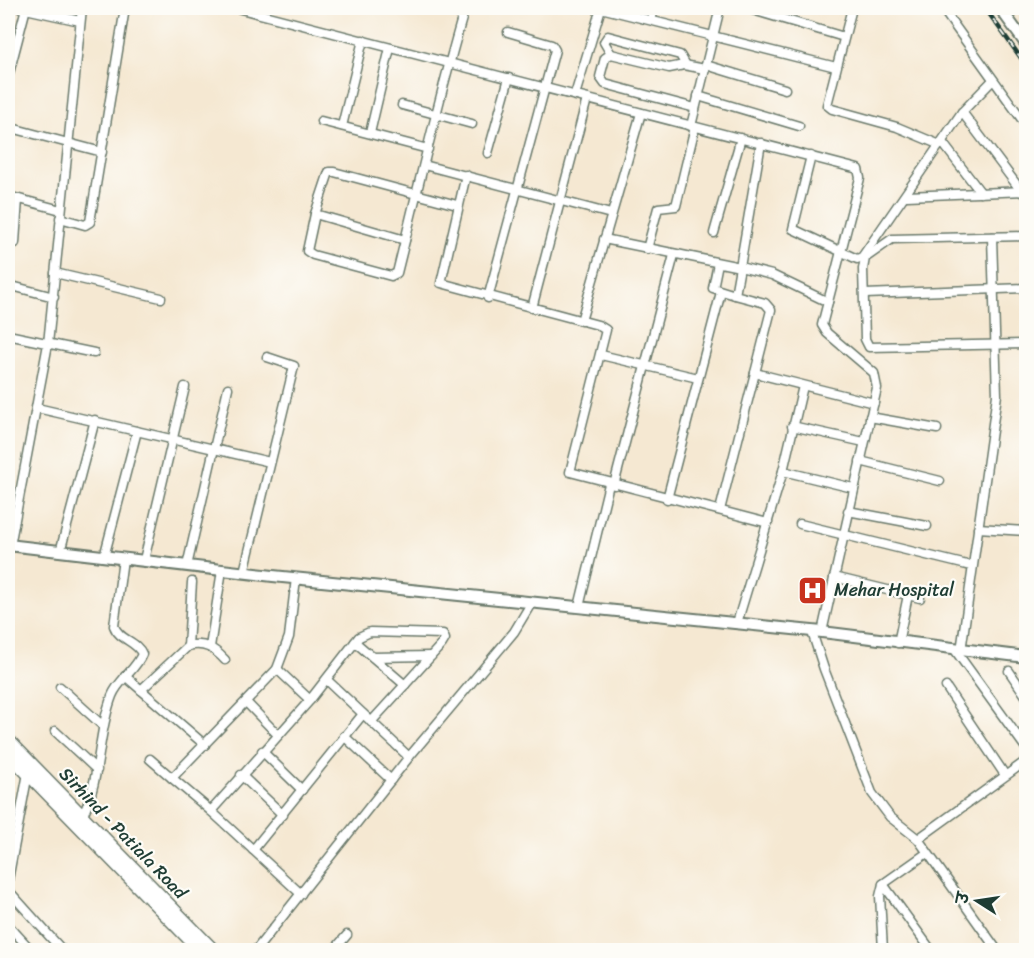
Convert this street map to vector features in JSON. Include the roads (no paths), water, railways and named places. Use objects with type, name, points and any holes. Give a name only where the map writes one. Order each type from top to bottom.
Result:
[{"type":"main road","name":"Sirhind - Patiala Road","points":[[8,740],[213,951]]},
{"type":"main road","points":[[8,753],[200,951]]},
{"type":"street","points":[[8,77],[24,8],[80,21]]},
{"type":"street","points":[[82,8],[48,344],[9,545],[296,578],[817,632],[1026,657]]},
{"type":"street","points":[[8,196],[89,225],[125,8]]},
{"type":"street","points":[[237,8],[854,167],[861,172],[822,325],[827,333],[874,373],[877,388],[834,577],[817,632],[824,669],[872,793],[890,817],[918,839],[997,951]]},
{"type":"street","points":[[457,205],[416,194],[329,172],[306,247],[313,255],[395,276],[405,240],[416,194],[449,63],[465,8]]},
{"type":"street","points":[[575,95],[601,8],[836,67]]},
{"type":"street","points":[[651,20],[654,8]]},
{"type":"street","points":[[647,249],[658,208],[676,206],[695,108],[720,9],[706,8]]},
{"type":"street","points":[[746,8],[844,37]]},
{"type":"street","points":[[852,8],[828,97],[828,105],[832,109],[941,143],[981,193]]},
{"type":"street","points":[[942,8],[1026,125]]},
{"type":"street","points":[[1000,8],[1026,44]]},
{"type":"street","points":[[488,298],[555,47],[508,32]]},
{"type":"street","points":[[686,65],[680,55],[608,36],[604,42],[611,54],[669,68],[686,65],[706,67],[785,89]]},
{"type":"street","points":[[342,126],[363,40]]},
{"type":"street","points":[[370,133],[390,48]]},
{"type":"street","points":[[611,54],[605,58],[600,77],[602,83],[695,108]]},
{"type":"street","points":[[488,153],[509,78]]},
{"type":"street","points":[[811,156],[793,229],[857,259],[862,257],[907,196],[962,112],[993,80]]},
{"type":"street","points":[[698,96],[799,126]]},
{"type":"street","points":[[532,308],[587,99]]},
{"type":"street","points":[[402,105],[472,124]]},
{"type":"street","points":[[962,112],[1024,192]]},
{"type":"street","points":[[581,321],[641,113]]},
{"type":"street","points":[[321,121],[428,149]]},
{"type":"street","points":[[8,127],[102,152]]},
{"type":"street","points":[[714,233],[741,138]]},
{"type":"street","points":[[735,295],[761,143]]},
{"type":"street","points":[[424,165],[610,214]]},
{"type":"street","points":[[466,175],[457,205],[441,283],[488,298],[581,321],[606,330],[569,470],[571,474],[768,523]]},
{"type":"street","points":[[907,196],[1024,192]]},
{"type":"street","points":[[15,243],[18,199]]},
{"type":"street","points":[[315,214],[405,240]]},
{"type":"street","points":[[1026,236],[889,240],[865,258],[865,339],[869,346],[1026,344]]},
{"type":"street","points":[[992,237],[996,403],[958,650],[1026,748]]},
{"type":"street","points":[[604,239],[772,275],[828,302]]},
{"type":"street","points":[[579,607],[674,255]]},
{"type":"street","points":[[718,263],[713,288],[765,303],[771,309],[720,510]]},
{"type":"street","points":[[55,273],[161,298]]},
{"type":"street","points":[[8,285],[54,297]]},
{"type":"street","points":[[865,294],[1026,288]]},
{"type":"street","points":[[667,499],[721,292]]},
{"type":"street","points":[[8,334],[94,353]]},
{"type":"street","points":[[601,355],[698,378]]},
{"type":"street","points":[[244,572],[294,366],[267,357]]},
{"type":"street","points":[[755,373],[874,403]]},
{"type":"street","points":[[737,624],[783,471],[803,386]]},
{"type":"street","points":[[144,560],[185,387]]},
{"type":"street","points":[[187,566],[228,388]]},
{"type":"street","points":[[37,408],[270,462]]},
{"type":"street","points":[[870,417],[937,429]]},
{"type":"street","points":[[60,552],[95,420]]},
{"type":"street","points":[[792,426],[864,442]]},
{"type":"street","points":[[104,556],[136,431]]},
{"type":"street","points":[[860,461],[940,481]]},
{"type":"street","points":[[783,471],[853,488]]},
{"type":"street","points":[[848,511],[927,526]]},
{"type":"street","points":[[800,524],[971,566]]},
{"type":"street","points":[[978,528],[1026,531]]},
{"type":"street","points":[[83,815],[90,800],[103,726],[112,696],[142,654],[138,648],[119,635],[114,626],[123,559]]},
{"type":"street","points":[[210,647],[222,570]]},
{"type":"street","points":[[834,577],[920,598]]},
{"type":"street","points":[[172,778],[277,669],[289,637],[296,578]]},
{"type":"street","points":[[188,646],[192,582]]},
{"type":"street","points":[[898,643],[908,595]]},
{"type":"street","points":[[256,951],[409,757],[514,632],[532,602]]},
{"type":"street","points":[[211,811],[262,751],[310,700],[355,642],[370,632],[443,634],[445,639],[371,722]]},
{"type":"street","points":[[355,642],[405,685]]},
{"type":"street","points":[[141,690],[188,646],[196,644],[210,647],[225,660]]},
{"type":"street","points":[[373,657],[431,656]]},
{"type":"street","points":[[277,669],[310,700]]},
{"type":"street","points":[[1008,671],[1026,696]]},
{"type":"street","points":[[125,676],[206,745]]},
{"type":"street","points":[[327,680],[409,757]]},
{"type":"street","points":[[60,687],[103,726]]},
{"type":"street","points":[[946,687],[1005,775]]},
{"type":"street","points":[[246,702],[278,735]]},
{"type":"street","points":[[253,850],[363,714]]},
{"type":"street","points":[[55,731],[96,770]]},
{"type":"street","points":[[344,736],[391,780]]},
{"type":"street","points":[[262,751],[302,790]]},
{"type":"street","points":[[150,759],[211,811],[301,894]]},
{"type":"street","points":[[918,839],[1026,761]]},
{"type":"street","points":[[8,880],[28,773]]},
{"type":"street","points":[[241,775],[283,815]]},
{"type":"street","points":[[883,951],[880,896],[883,884],[927,853]]},
{"type":"street","points":[[883,884],[932,951]]},
{"type":"street","points":[[8,890],[62,951]]},
{"type":"street","points":[[8,925],[31,951]]},
{"type":"street","points":[[334,951],[347,935]]},
{"type":"railway","points":[[985,8],[1026,65]]},
{"type":"place","name":"Mehar Hospital","points":[[813,590]]}]
